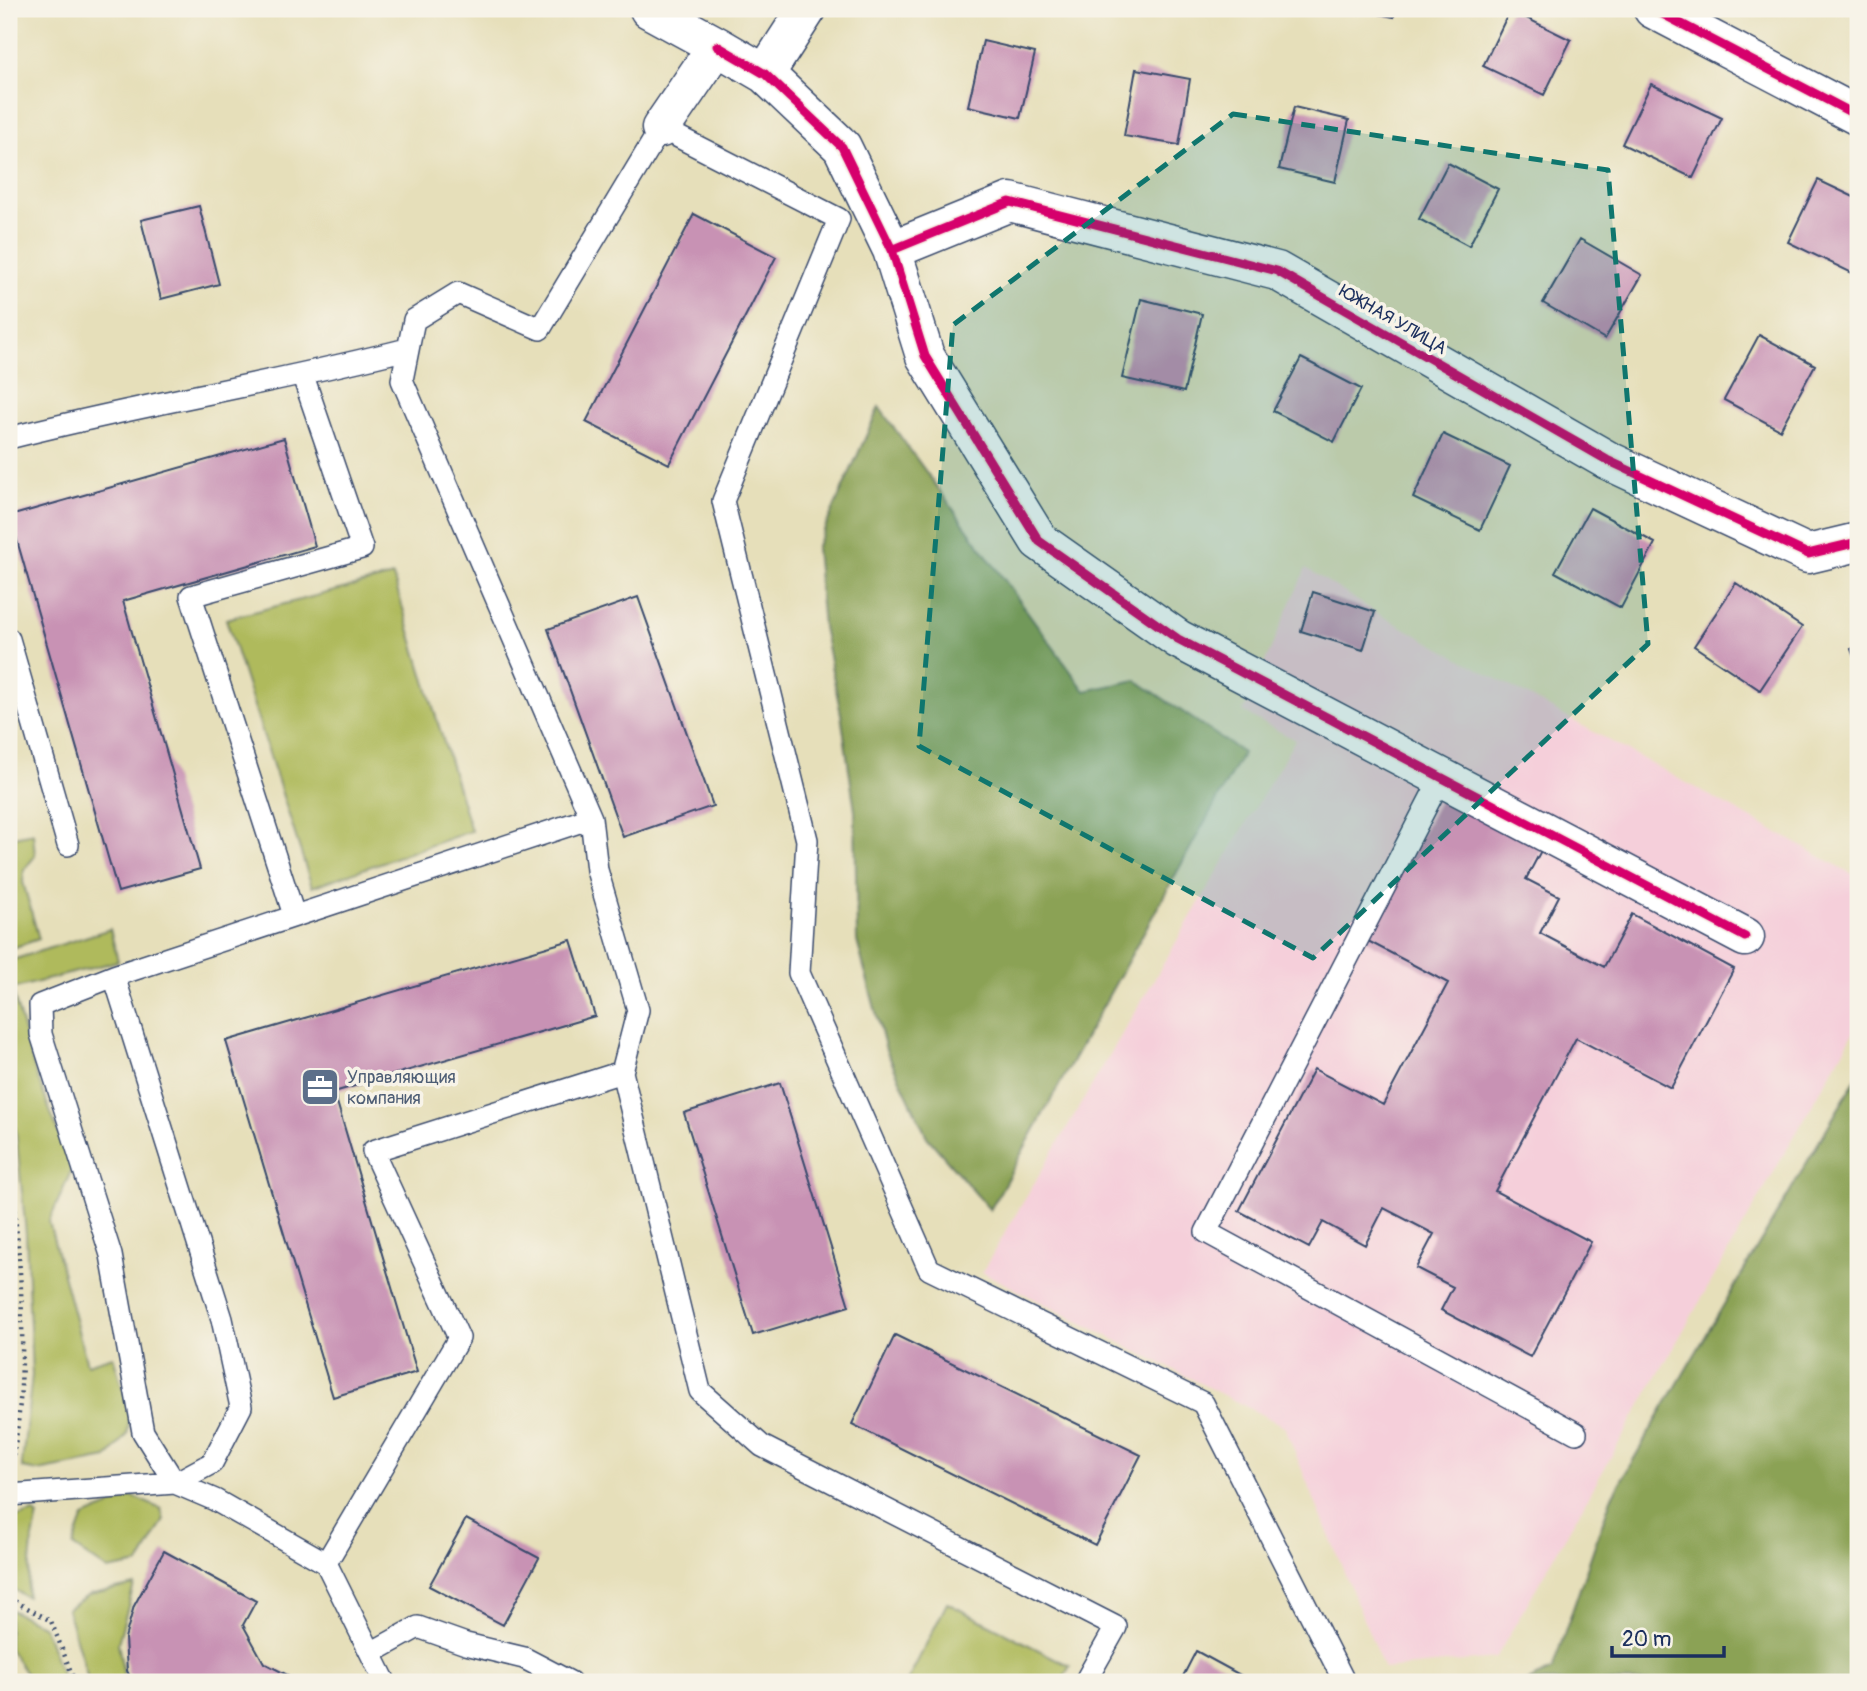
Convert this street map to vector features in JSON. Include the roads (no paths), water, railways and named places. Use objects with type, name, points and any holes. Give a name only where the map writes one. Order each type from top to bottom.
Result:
[{"type":"street","points":[[649,9],[765,74],[842,147],[891,250],[925,356],[1040,541],[1178,639],[1745,937]]},
{"type":"street","points":[[765,74],[807,9]]},
{"type":"street","points":[[1653,9],[1858,116]]},
{"type":"street","points":[[661,128],[717,46]]},
{"type":"street","name":"ЮЖНАЯ УЛИЦА","points":[[891,250],[1010,202],[1277,271],[1607,460],[1758,531],[1808,554],[1858,542]]},
{"type":"lane","points":[[1085,1682],[1116,1627],[762,1446],[700,1391],[622,1072],[638,1010],[597,870],[591,818],[402,380],[414,320],[458,293],[540,329],[661,128],[839,219],[723,501],[807,840],[799,973],[929,1269],[1203,1403],[1342,1677],[1339,1682]]},
{"type":"lane","points":[[9,438],[187,396],[303,376],[407,349]]},
{"type":"lane","points":[[294,915],[191,596],[362,548],[303,376]]},
{"type":"lane","points":[[9,639],[68,845]]},
{"type":"lane","points":[[1441,778],[1206,1232],[1576,1433]]},
{"type":"lane","points":[[385,1682],[326,1563],[215,1500],[175,1483],[143,1432],[111,1255],[41,1034],[40,1005],[114,976],[591,818]]},
{"type":"lane","points":[[9,1495],[175,1483],[212,1463],[242,1407],[222,1319],[114,976]]},
{"type":"lane","points":[[326,1563],[459,1338],[373,1152],[622,1072]]},
{"type":"lane","points":[[371,1653],[418,1627],[466,1644],[524,1658],[570,1682]]},
{"type":"place","name":"Управляющия компания","points":[[320,1087]]}]
